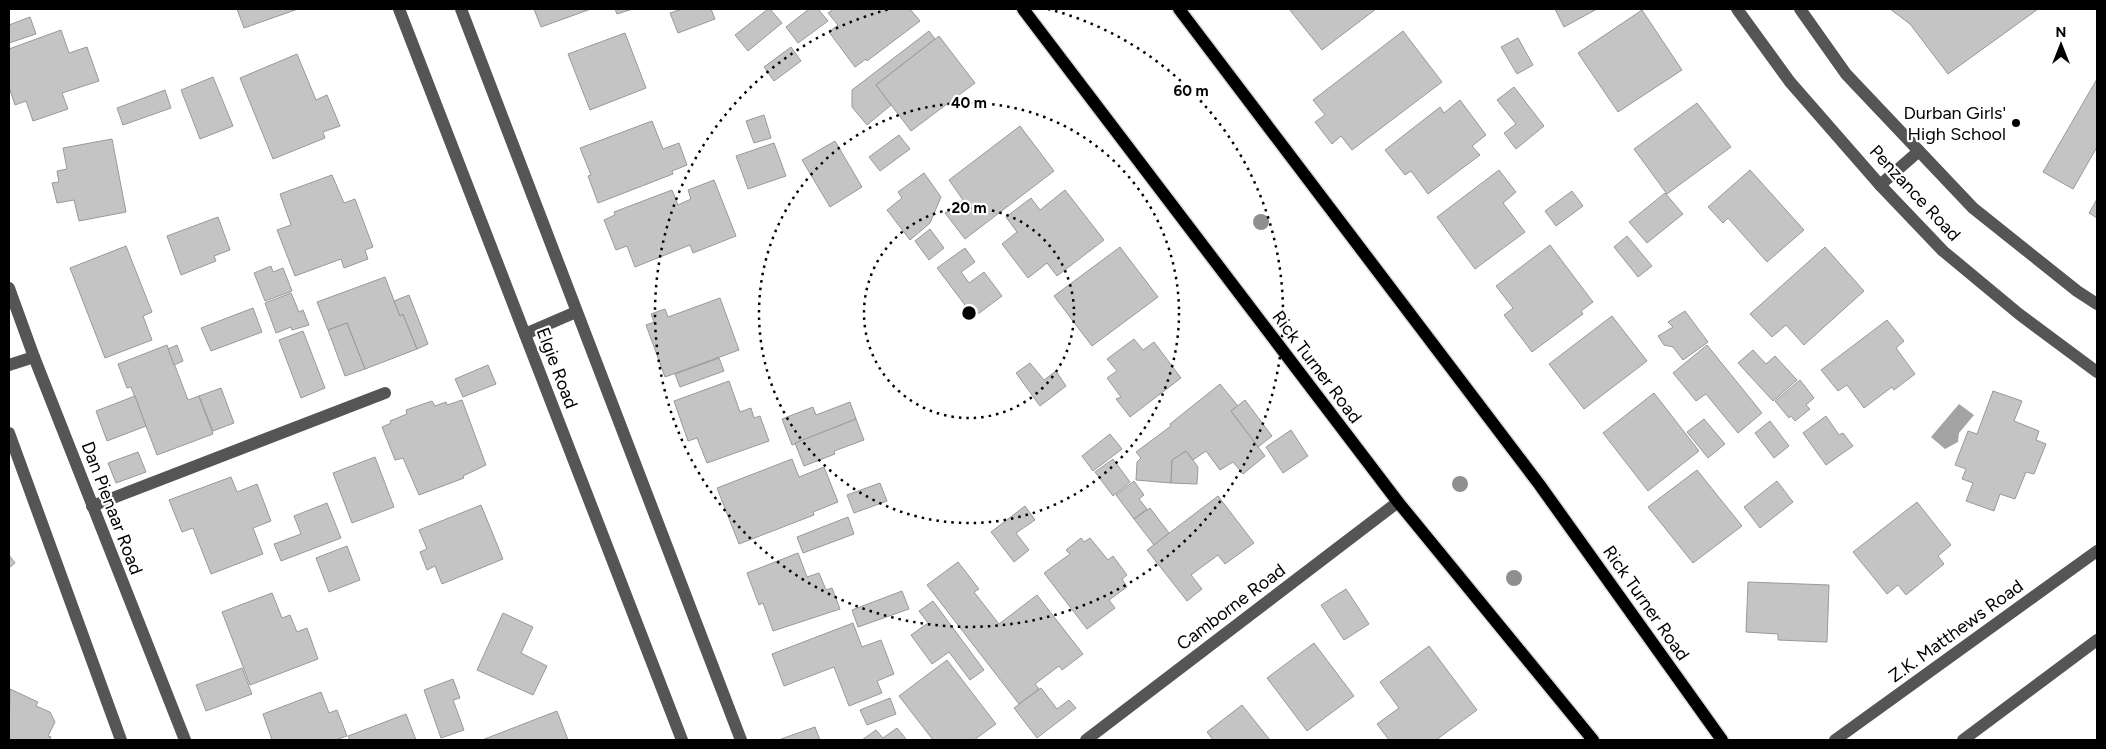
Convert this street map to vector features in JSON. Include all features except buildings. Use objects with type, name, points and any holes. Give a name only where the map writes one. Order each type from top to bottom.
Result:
[{"type":"main road","name":"Rick Turner Road","points":[[1023,9],[1398,502],[1592,740]]},
{"type":"main road","name":"Rick Turner Road","points":[[1179,9],[1539,484],[1722,740]]},
{"type":"street","name":"Elgie Road","points":[[398,9],[682,740]]},
{"type":"street","points":[[461,9],[741,740]]},
{"type":"street","name":"Penzance Road","points":[[1737,9],[1790,82],[1880,184],[1943,251],[2019,314],[2097,372]]},
{"type":"street","name":"Penzance Road","points":[[1800,9],[1846,74],[1973,208],[2077,291],[2097,304]]},
{"type":"street","points":[[1880,184],[1919,151]]},
{"type":"street","name":"Dan Pienaar Road","points":[[9,288],[92,506],[185,740]]},
{"type":"street","points":[[525,334],[576,312]]},
{"type":"street","points":[[9,365],[34,357]]},
{"type":"street","points":[[92,506],[385,392]]},
{"type":"street","points":[[9,433],[121,740]]},
{"type":"street","name":"Camborne Road","points":[[1086,740],[1398,502]]},
{"type":"street","name":"Z.K. Matthews Road","points":[[1835,740],[2097,550]]},
{"type":"street","points":[[1963,740],[2097,640]]},
{"type":"shaded area","points":[[1959,404],[1974,415],[1959,433],[1958,442],[1945,449],[1931,437]]},
{"type":"place","name":"Durban Girls' High School","points":[[2016,123]]}]
